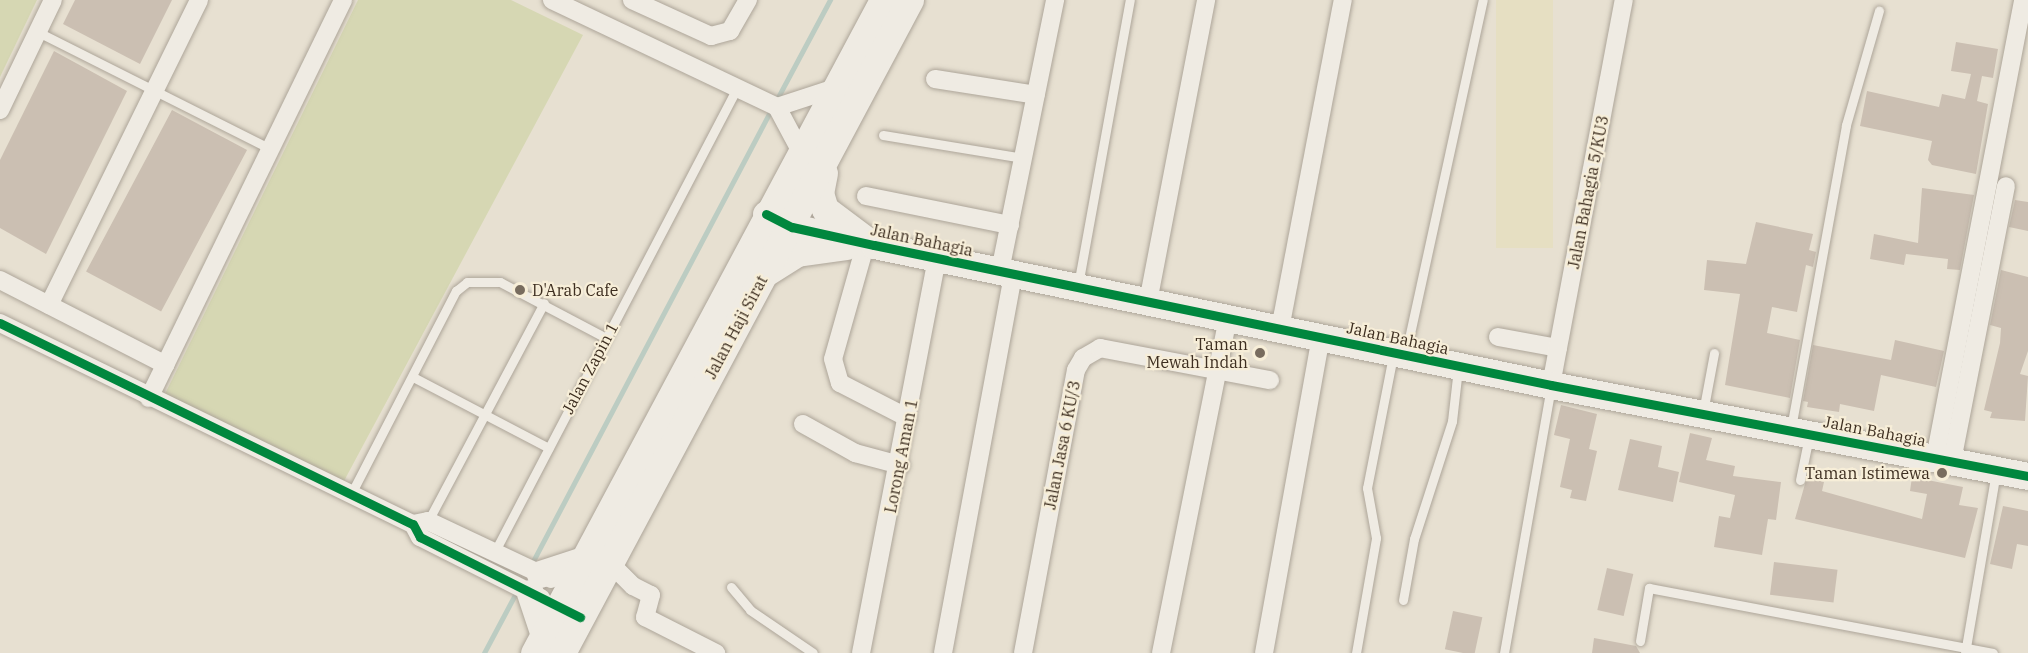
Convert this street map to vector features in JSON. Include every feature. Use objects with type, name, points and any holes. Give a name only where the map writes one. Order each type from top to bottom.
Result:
[{"type":"main road","name":"Jalan Haji Sirat","points":[[547,647],[596,561],[766,214],[883,0]]},
{"type":"main road","name":"Jalan Haji Sirat","points":[[596,561],[826,166],[910,0]]},
{"type":"main road","points":[[826,166],[820,193],[825,209],[869,245]]},
{"type":"main road","name":"Jalan Bahagia","points":[[766,214],[792,226],[869,245],[1551,385],[2028,476]]},
{"type":"main road","points":[[765,273],[798,253],[818,247],[869,245]]},
{"type":"main road","points":[[547,647],[533,582],[596,561]]},
{"type":"street","points":[[0,110],[53,0]]},
{"type":"street","points":[[49,305],[199,0]]},
{"type":"street","points":[[149,398],[343,0]]},
{"type":"street","points":[[552,0],[777,107],[801,152]]},
{"type":"street","points":[[632,0],[699,34],[721,35],[736,24],[748,0]]},
{"type":"street","points":[[943,653],[1006,273],[1010,225],[1055,0]]},
{"type":"street","points":[[1148,302],[1206,0]]},
{"type":"street","points":[[1280,329],[1343,0]]},
{"type":"street","name":"Jalan Bahagia 5/KU3","points":[[1551,385],[1624,0]]},
{"type":"street","points":[[1943,459],[2023,0]]},
{"type":"street","points":[[935,79],[1036,95]]},
{"type":"street","points":[[777,107],[835,88]]},
{"type":"street","points":[[1943,459],[2006,186]]},
{"type":"street","points":[[866,196],[1010,225]]},
{"type":"street","points":[[869,245],[833,359],[840,383],[908,418]]},
{"type":"street","name":"Lorong Aman 1","points":[[861,653],[900,465],[937,258]]},
{"type":"street","points":[[0,280],[166,364]]},
{"type":"street","points":[[1161,653],[1228,318]]},
{"type":"street","points":[[0,323],[149,398],[420,527],[501,556],[533,582],[574,602]]},
{"type":"street","points":[[1264,653],[1321,337]]},
{"type":"street","points":[[1498,337],[1558,348]]},
{"type":"street","name":"Jalan Jasa 6 KU/3","points":[[1023,653],[1076,370],[1083,358],[1100,348],[1270,380]]},
{"type":"street","points":[[803,424],[855,453],[900,465]]},
{"type":"street","points":[[420,527],[499,577],[533,582]]},
{"type":"street","points":[[596,561],[633,586],[651,595],[645,617],[716,653]]},
{"type":"lane","points":[[1078,287],[1130,0]]},
{"type":"lane","points":[[1356,653],[1376,538],[1367,488],[1483,0]]},
{"type":"lane","points":[[1800,480],[1800,432],[1846,125],[1878,11]]},
{"type":"lane","points":[[38,32],[271,149]]},
{"type":"lane","name":"Jalan Zapin 1","points":[[501,556],[549,448],[737,88]]},
{"type":"lane","points":[[883,135],[1023,158]]},
{"type":"lane","points":[[351,494],[456,291],[467,282],[500,282],[544,303],[606,338]]},
{"type":"lane","points":[[420,527],[544,303]]},
{"type":"lane","points":[[1702,414],[1714,353]]},
{"type":"lane","points":[[1403,600],[1414,538],[1452,421],[1458,366]]},
{"type":"lane","points":[[413,377],[549,448]]},
{"type":"lane","points":[[1504,653],[1551,385]]},
{"type":"lane","points":[[1965,652],[1996,469]]},
{"type":"lane","points":[[731,587],[750,610],[813,653]]},
{"type":"lane","points":[[1640,641],[1649,588],[1965,652],[1993,653]]},
{"type":"shaded area","points":[[1496,0],[1553,0],[1553,248],[1496,248]]},
{"type":"green space","points":[[0,0],[37,0],[0,77]]},
{"type":"green space","points":[[358,0],[511,0],[583,35],[344,481],[163,398]]},
{"type":"building","points":[[75,0],[172,0],[140,64],[63,24]]},
{"type":"building","points":[[1956,42],[1998,49],[1993,78],[1982,76],[1977,101],[1988,104],[1976,174],[1932,165],[1928,160],[1932,141],[1860,126],[1867,91],[1939,107],[1942,94],[1965,99],[1971,74],[1951,71]]},
{"type":"building","points":[[54,51],[127,91],[46,254],[0,228],[0,160]]},
{"type":"building","points":[[172,110],[247,150],[161,311],[86,272]]},
{"type":"building","points":[[1922,188],[1974,195],[1960,270],[1947,269],[1948,259],[1906,254],[1904,265],[1870,259],[1874,234],[1918,243]]},
{"type":"building","points":[[2015,200],[2028,202],[2028,231],[2009,227]]},
{"type":"building","points":[[1756,222],[1813,234],[1809,250],[1816,252],[1813,267],[1806,265],[1797,312],[1772,307],[1767,333],[1800,340],[1790,398],[1725,385],[1740,294],[1704,290],[1707,260],[1746,264]]},
{"type":"building","points":[[2001,270],[2028,277],[2028,351],[2020,374],[2028,376],[2025,421],[1990,418],[1992,412],[1984,410],[2000,343],[2001,328],[1990,325]]},
{"type":"building","points":[[1895,340],[1944,351],[1936,387],[1881,375],[1874,411],[1840,404],[1839,412],[1807,407],[1808,402],[1803,401],[1813,345],[1891,360]]},
{"type":"building","points":[[1561,405],[1597,414],[1589,449],[1597,451],[1586,501],[1570,498],[1572,490],[1560,487],[1570,439],[1554,435]]},
{"type":"building","points":[[1690,433],[1712,438],[1706,460],[1735,466],[1733,476],[1781,482],[1776,520],[1768,519],[1762,555],[1714,547],[1719,516],[1730,518],[1735,495],[1679,482]]},
{"type":"building","points":[[1630,439],[1662,446],[1658,467],[1679,472],[1673,502],[1618,490]]},
{"type":"building","points":[[1807,477],[1824,482],[1822,491],[1922,519],[1927,494],[1910,491],[1912,477],[1963,487],[1959,505],[1978,508],[1965,558],[1795,519]]},
{"type":"building","points":[[2003,506],[2028,511],[2028,546],[2017,544],[2012,569],[1990,564]]},
{"type":"building","points":[[1774,562],[1838,570],[1834,603],[1770,595]]},
{"type":"building","points":[[1607,568],[1633,574],[1624,616],[1597,610]]},
{"type":"building","points":[[1453,611],[1482,617],[1475,653],[1445,649]]},
{"type":"building","points":[[1594,638],[1636,646],[1640,653],[1592,653]]},
{"type":"waterway","points":[[776,101],[830,0]]},
{"type":"waterway","points":[[531,565],[772,108]]},
{"type":"waterway","points":[[484,653],[517,591]]},
{"type":"cycle path","points":[[766,214],[792,227],[874,245],[1551,385],[2028,476]]},
{"type":"cycle path","points":[[0,323],[413,524],[420,537],[580,617]]},
{"type":"place","name":"D'Arab Cafe","points":[[520,290]]},
{"type":"place","name":"Taman Mewah Indah","points":[[1260,353]]},
{"type":"place","name":"Taman Istimewa","points":[[1942,473]]}]
